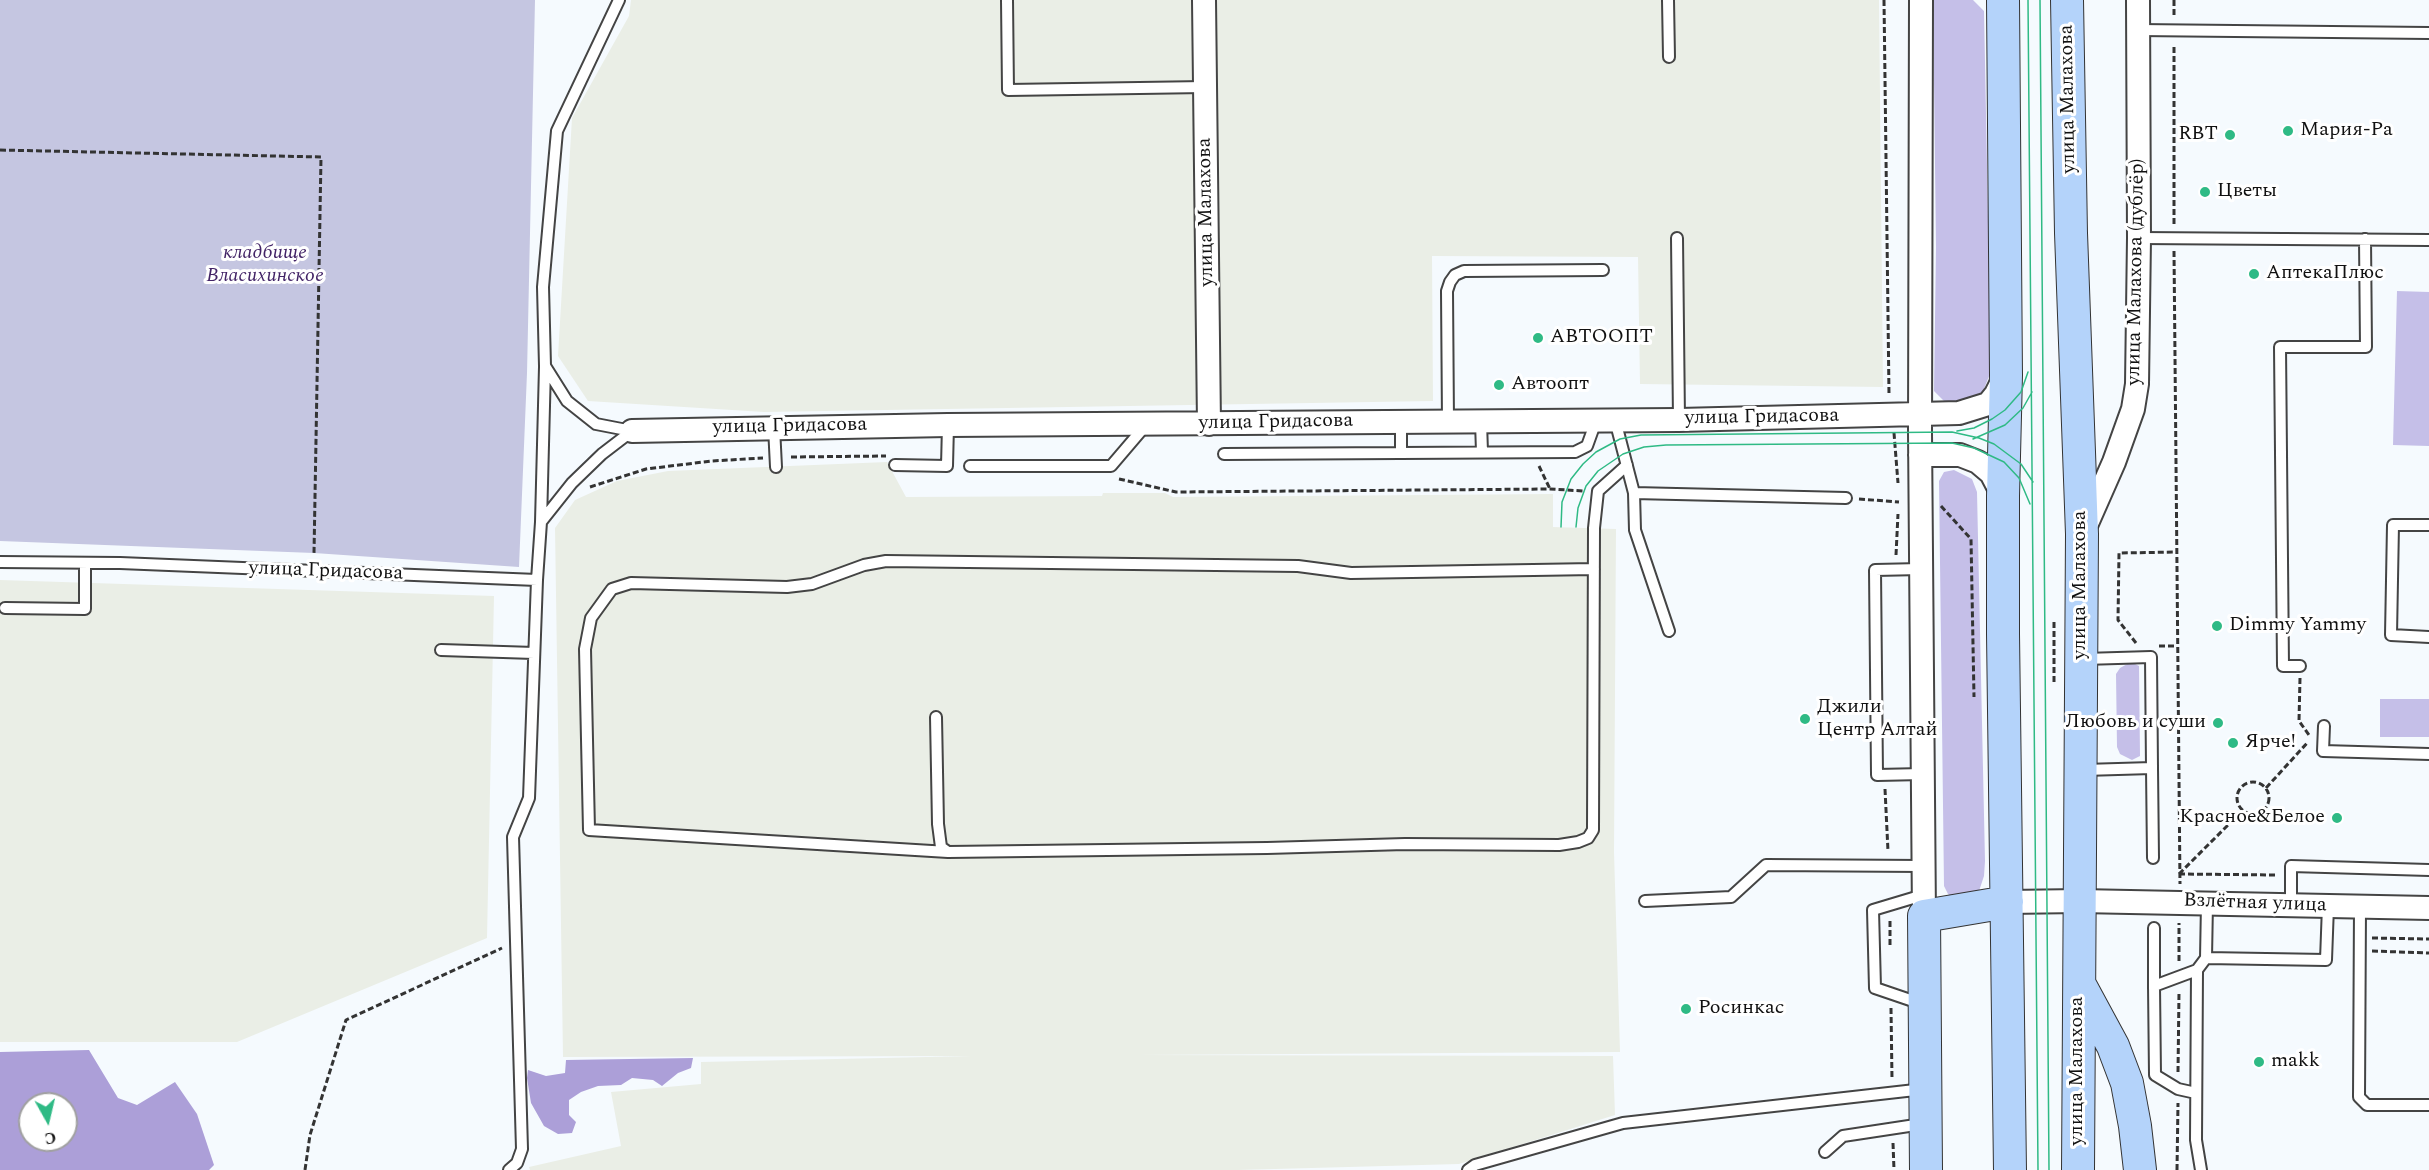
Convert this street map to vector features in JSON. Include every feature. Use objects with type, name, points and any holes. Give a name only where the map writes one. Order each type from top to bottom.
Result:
[{"type":"main road","points":[[2003,0],[2006,375],[2003,496],[2010,1170]]},
{"type":"main road","name":"улица Малахова","points":[[2067,0],[2071,233],[2082,534],[2078,1170]]},
{"type":"main road","points":[[1926,1170],[1924,905],[2007,902]]},
{"type":"main road","points":[[2079,984],[2114,1046],[2127,1083],[2140,1170]]},
{"type":"street","name":"улица Малахова","points":[[1204,0],[1209,424]]},
{"type":"street","points":[[1921,0],[1920,455],[1924,905]]},
{"type":"street","name":"улица Малахова (дублёр)","points":[[2082,534],[2114,462],[2133,409],[2138,358],[2138,0]]},
{"type":"street","name":"улица Гридасова","points":[[632,431],[948,425],[1679,420],[1959,413],[1988,404],[2006,375]]},
{"type":"street","points":[[1920,455],[1960,455],[1978,462],[1991,473],[2003,496]]},
{"type":"street","name":"Взлётная улица","points":[[2007,902],[2080,901],[2207,912],[2291,905],[2429,908]]},
{"type":"lane","points":[[509,1170],[517,1162],[522,1149],[513,837],[529,798],[541,522],[545,366],[543,287],[557,131],[619,0]]},
{"type":"lane","points":[[1007,0],[1008,90],[1205,87]]},
{"type":"lane","points":[[1668,0],[1669,57]]},
{"type":"lane","points":[[2138,30],[2429,33]]},
{"type":"lane","points":[[1677,238],[1679,420]]},
{"type":"lane","points":[[2139,238],[2429,240]]},
{"type":"lane","points":[[2300,666],[2283,666],[2280,347],[2366,347],[2365,239]]},
{"type":"lane","points":[[1448,422],[1447,291],[1455,275],[1464,271],[1603,270]]},
{"type":"lane","name":"улица Гридасова","points":[[545,366],[567,401],[596,424],[632,431]]},
{"type":"lane","points":[[1224,454],[1575,452],[1587,446],[1606,420],[1627,465],[1634,493],[1635,530],[1669,631]]},
{"type":"lane","points":[[1401,422],[1401,453]]},
{"type":"lane","points":[[1481,422],[1482,453]]},
{"type":"lane","points":[[970,465],[1111,466],[1147,424]]},
{"type":"lane","points":[[896,465],[947,465],[948,425]]},
{"type":"lane","points":[[774,427],[775,462]]},
{"type":"lane","points":[[541,522],[572,483],[602,454],[632,431]]},
{"type":"lane","points":[[1594,569],[1351,573],[1298,566],[886,561],[864,565],[812,584],[787,587],[631,583],[612,589],[591,618],[585,649],[589,830],[948,852],[1406,844],[1559,845],[1578,842],[1588,838],[1593,830],[1594,569],[1594,528],[1598,491],[1627,465]]},
{"type":"lane","points":[[1634,493],[1846,498]]},
{"type":"lane","points":[[2429,525],[2393,525],[2391,635],[2429,637]]},
{"type":"lane","name":"улица Гридасова","points":[[0,562],[85,563],[537,580]]},
{"type":"lane","points":[[4,608],[85,609],[85,563]]},
{"type":"lane","points":[[1921,568],[1875,570],[1877,775],[1923,774]]},
{"type":"lane","points":[[441,650],[534,653]]},
{"type":"lane","points":[[2082,659],[2151,657],[2152,858]]},
{"type":"lane","points":[[936,717],[938,824],[941,847],[948,852]]},
{"type":"lane","points":[[2324,726],[2323,751],[2429,754]]},
{"type":"lane","points":[[2081,770],[2152,768]]},
{"type":"lane","points":[[1646,901],[1731,897],[1766,865],[1923,866]]},
{"type":"lane","points":[[2291,905],[2291,866],[2429,870]]},
{"type":"lane","points":[[1924,905],[1874,910],[1875,988],[1924,1004]]},
{"type":"lane","points":[[2206,958],[2326,960],[2328,906]]},
{"type":"lane","points":[[2360,907],[2359,1097],[2367,1105],[2429,1106]]},
{"type":"lane","points":[[2154,986],[2197,970],[2206,958],[2207,912]]},
{"type":"lane","points":[[2154,928],[2155,1075],[2178,1089],[2196,1093]]},
{"type":"lane","points":[[2197,970],[2196,1140],[2201,1170]]},
{"type":"lane","points":[[1468,1170],[1475,1165],[1623,1123],[1924,1089]]},
{"type":"lane","points":[[1825,1152],[1843,1136],[1925,1123]]},
{"type":"path","points":[[1884,0],[1889,415],[1896,444],[1899,490]]},
{"type":"path","points":[[2174,0],[2180,885]]},
{"type":"path","points":[[0,150],[321,157],[314,553]]},
{"type":"path","points":[[589,487],[646,469],[712,461],[775,462],[885,455],[896,465]]},
{"type":"path","points":[[1094,466],[1111,477],[1176,492],[1550,489],[1598,491]]},
{"type":"path","points":[[1846,498],[1899,502],[1895,569]]},
{"type":"path","points":[[1937,503],[1971,539],[1974,697]]},
{"type":"path","points":[[2139,646],[2118,620],[2119,553],[2177,552]]},
{"type":"path","points":[[2054,622],[2054,683]]},
{"type":"path","points":[[2149,646],[2177,646]]},
{"type":"path","points":[[2266,788],[2312,738],[2300,722],[2300,666]]},
{"type":"path","points":[[2256,782],[2266,788],[2269,798],[2266,808],[2257,814],[2242,811],[2236,801],[2241,786],[2256,782]]},
{"type":"path","points":[[2179,874],[2242,811]]},
{"type":"path","points":[[2179,874],[2291,875]]},
{"type":"path","points":[[2177,1170],[2180,920],[2207,912]]},
{"type":"path","points":[[2429,939],[2369,938],[2369,951],[2429,952]]},
{"type":"path","points":[[305,1170],[310,1135],[346,1020],[515,943]]},
{"type":"shaded area","points":[[631,0],[1879,0],[1883,387],[1640,384],[1638,257],[1432,256],[1433,401],[764,412],[588,401],[558,356],[572,118],[629,16]]},
{"type":"shaded area","points":[[1933,0],[1973,0],[1984,11],[1991,371],[1982,394],[1953,405],[1945,402],[1934,391],[1936,247]]},
{"type":"shaded area","points":[[2397,291],[2429,292],[2429,446],[2393,445]]},
{"type":"shaded area","points":[[887,462],[906,497],[1102,496],[1103,493],[1165,493],[1173,497],[1553,494],[1553,527],[1616,529],[1614,852],[1620,1052],[1136,1055],[1613,1056],[1615,1115],[1459,1164],[1238,1170],[530,1170],[529,1167],[621,1146],[611,1092],[701,1084],[701,1062],[972,1056],[563,1057],[555,528],[575,500],[617,481],[668,471]]},
{"type":"shaded area","points":[[1954,470],[1972,479],[1977,492],[1985,861],[1984,876],[1979,891],[1953,898],[1944,886],[1939,481],[1944,472]]},
{"type":"shaded area","points":[[0,580],[494,596],[487,938],[237,1042],[0,1042]]},
{"type":"shaded area","points":[[2131,662],[2139,666],[2140,756],[2132,760],[2120,754],[2117,747],[2116,674],[2120,668]]},
{"type":"shaded area","points":[[2380,699],[2429,699],[2429,737],[2380,737]]},
{"type":"shaded area","points":[[89,1050],[118,1098],[137,1105],[175,1082],[197,1114],[214,1165],[209,1170],[0,1170],[0,1052]]},
{"type":"shaded area","points":[[693,1058],[691,1068],[678,1073],[662,1086],[653,1080],[632,1078],[621,1085],[598,1086],[581,1092],[569,1100],[569,1115],[576,1122],[572,1133],[558,1134],[544,1126],[531,1103],[528,1070],[546,1076],[565,1073],[566,1060]]},
{"type":"green space","name":"кладбище Власихинское","points":[[0,0],[535,0],[527,373],[519,567],[314,553],[0,541]]},
{"type":"tram line","points":[[2028,0],[2038,1170]]},
{"type":"tram line","points":[[2040,0],[2049,1170]]},
{"type":"tram line","points":[[1957,431],[1974,428],[2005,410],[2021,392],[2028,372]]},
{"type":"tram line","points":[[1973,439],[2005,425],[2023,408],[2032,392]]},
{"type":"tram line","points":[[1561,527],[1562,502],[1571,479],[1583,464],[1596,452],[1620,439],[1641,435],[1952,432],[1994,444],[2021,464],[2033,482]]},
{"type":"tram line","points":[[1576,527],[1578,508],[1586,486],[1598,471],[1623,454],[1644,447],[1666,445],[1952,443],[1974,448],[2004,462],[2019,478],[2030,504]]},
{"type":"place","name":"Мария-Ра","points":[[2288,131]]},
{"type":"place","name":"RBT","points":[[2230,135]]},
{"type":"place","name":"Цветы","points":[[2205,192]]},
{"type":"place","name":"АптекаПлюс","points":[[2254,274]]},
{"type":"place","name":"АВТООПТ","points":[[1538,338]]},
{"type":"place","name":"Автоопт","points":[[1499,385]]},
{"type":"place","name":"Dimmy Yammy","points":[[2217,626]]},
{"type":"place","name":"Джили Центр Алтай","points":[[1805,719]]},
{"type":"place","name":"Любовь и суши","points":[[2218,723]]},
{"type":"place","name":"Ярче!","points":[[2233,743]]},
{"type":"place","name":"Красное&Белое","points":[[2337,818]]},
{"type":"place","name":"Росинкас","points":[[1686,1009]]},
{"type":"place","name":"makk","points":[[2259,1062]]}]
